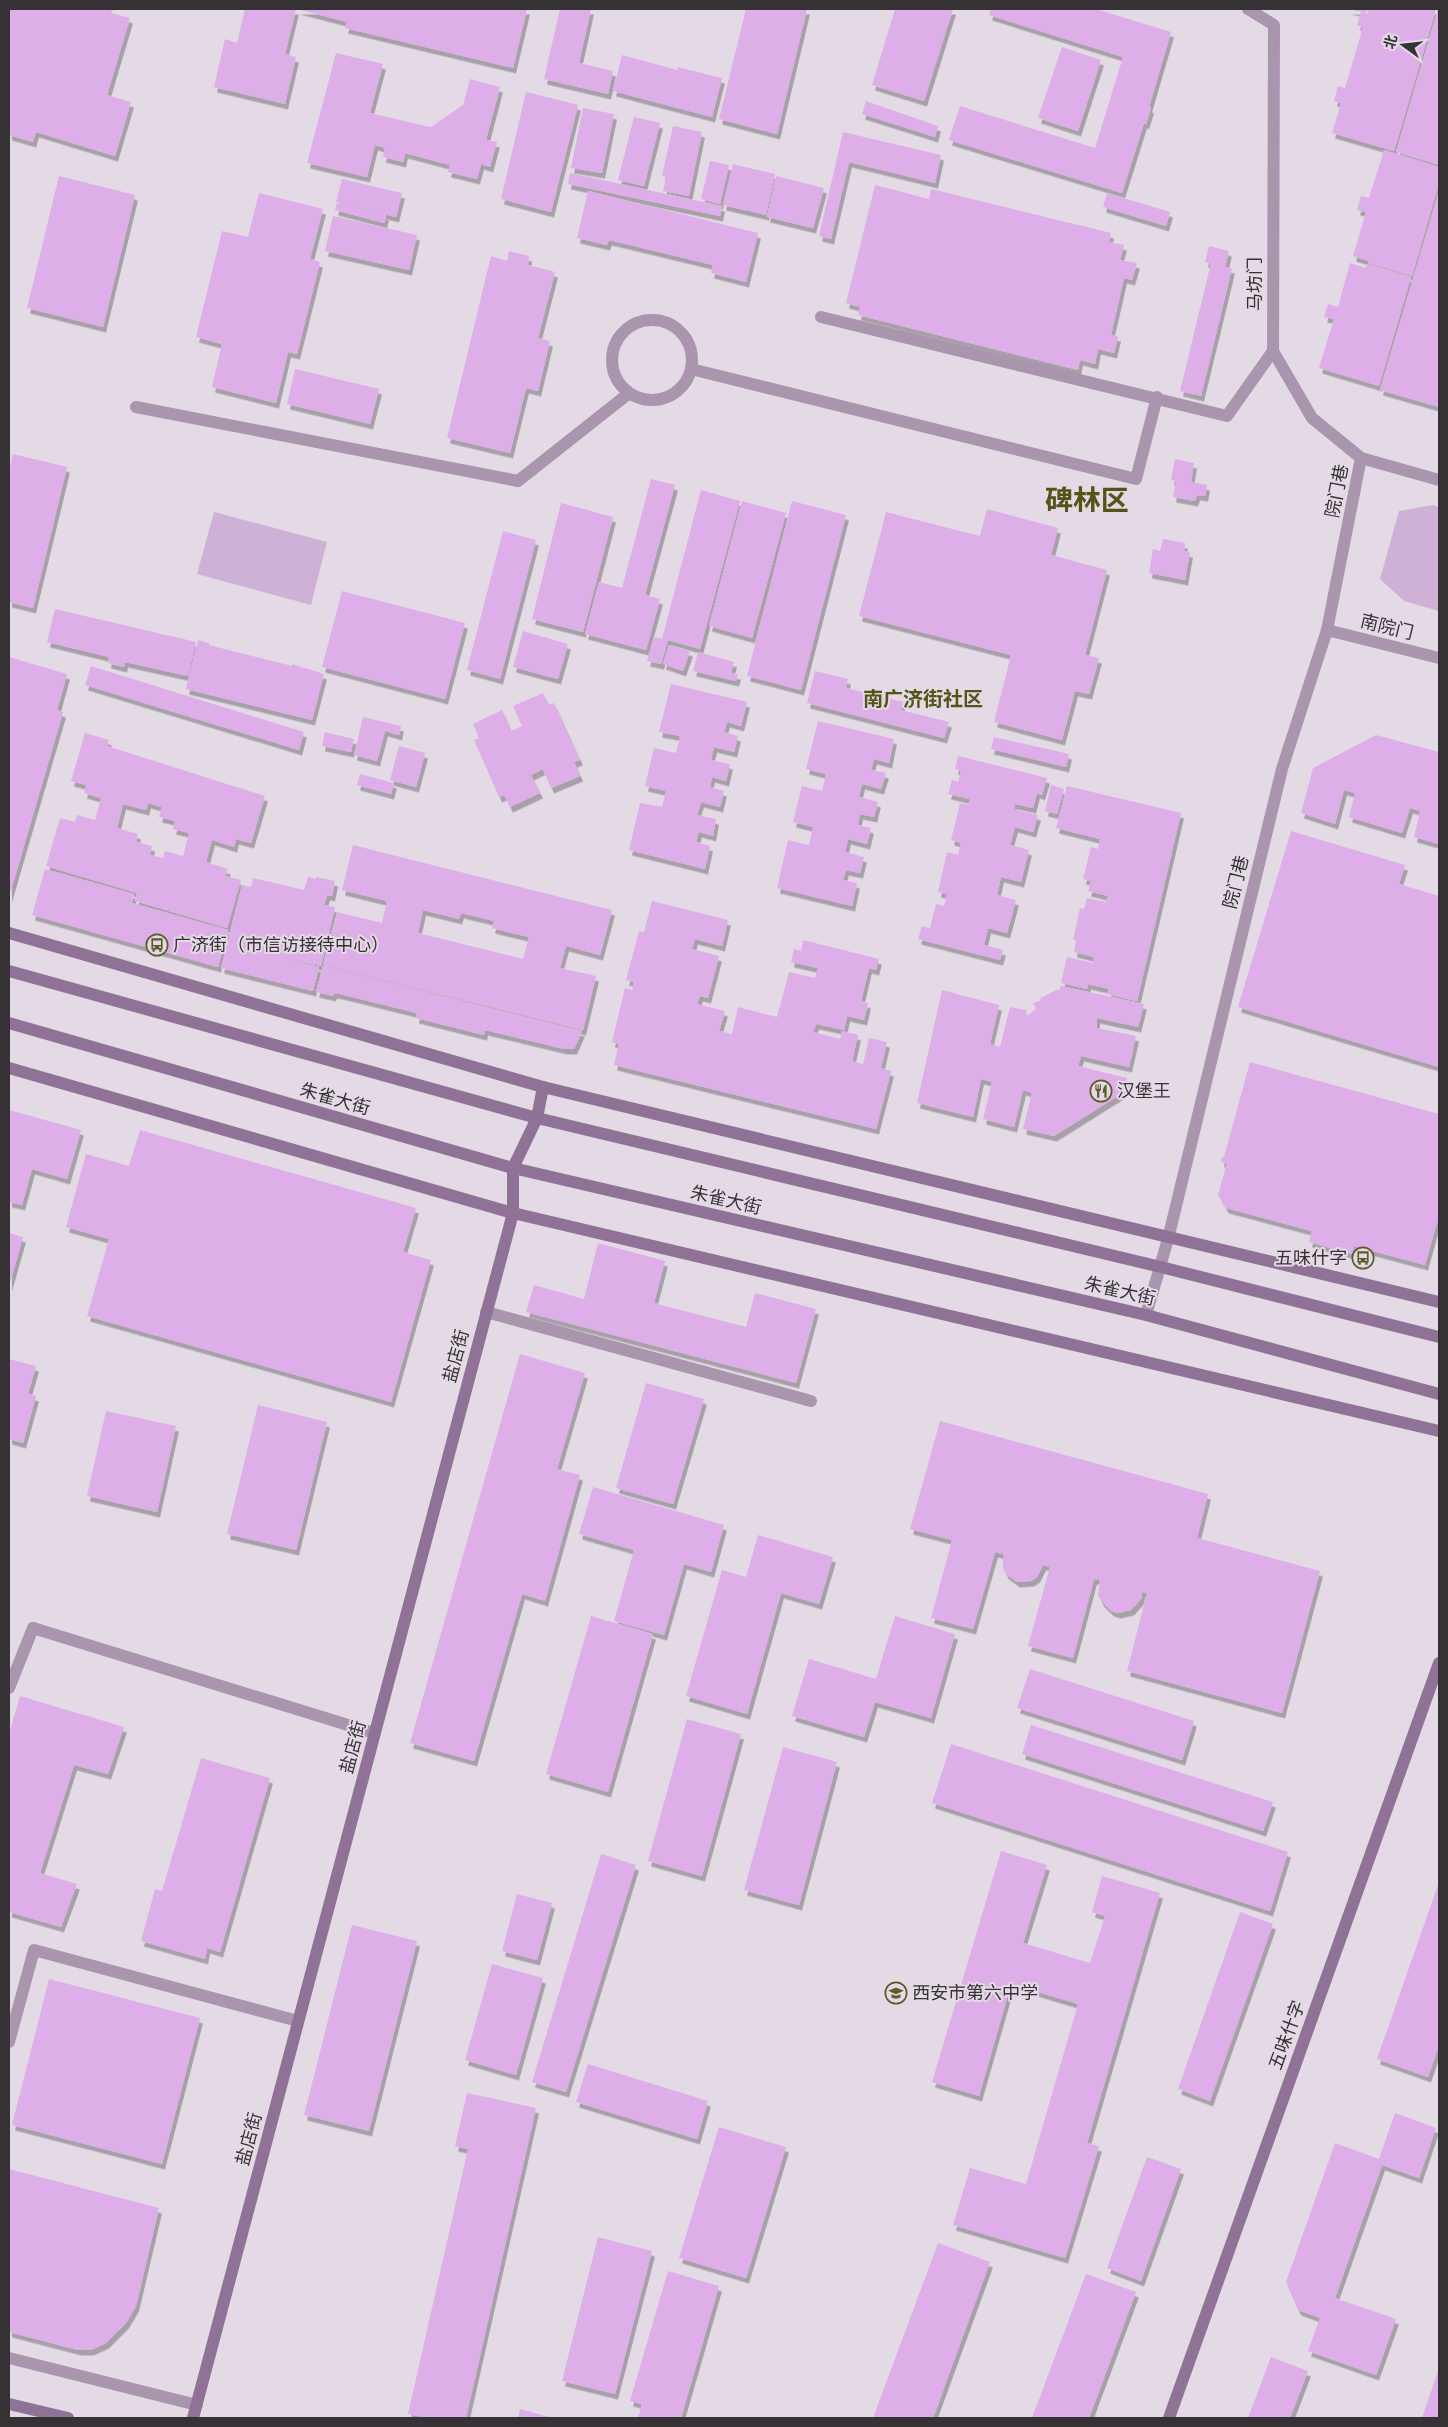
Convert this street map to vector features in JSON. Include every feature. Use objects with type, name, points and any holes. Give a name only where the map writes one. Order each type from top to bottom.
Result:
[{"type":"street","name":"马坊门","points":[[1248,9],[1274,25],[1273,351]]},
{"type":"street","points":[[821,316],[1157,397],[1227,416],[1273,351],[1312,418],[1361,458],[1439,480]]},
{"type":"street","points":[[645,320],[661,321],[676,327],[686,339],[692,354],[691,369],[685,384],[673,395],[658,400],[642,400],[628,394],[617,382],[612,367],[612,351],[619,337],[631,326],[645,320]]},
{"type":"street","points":[[691,369],[1136,479],[1157,397]]},
{"type":"street","points":[[136,406],[518,481],[628,394]]},
{"type":"street","name":"院门巷","points":[[1146,1315],[1168,1239],[1282,769],[1327,630],[1361,458]]},
{"type":"street","name":"南院门","points":[[1327,630],[1439,658]]},
{"type":"street","points":[[9,933],[542,1087],[1168,1239],[1439,1302]]},
{"type":"street","name":"朱雀大街","points":[[9,971],[537,1118],[1161,1267],[1439,1337]]},
{"type":"street","name":"朱雀大街","points":[[9,1024],[513,1168],[1146,1315],[1439,1394]]},
{"type":"street","points":[[9,1068],[513,1213],[1439,1431]]},
{"type":"street","name":"盐店街","points":[[193,2418],[513,1213],[513,1168],[537,1118],[542,1087]]},
{"type":"street","points":[[486,1312],[811,1401]]},
{"type":"street","points":[[9,1688],[33,1628],[374,1733]]},
{"type":"street","name":"五味什字","points":[[1169,2418],[1439,1663]]},
{"type":"street","points":[[9,2042],[34,1950],[298,2021]]},
{"type":"street","points":[[9,2358],[196,2405]]},
{"type":"street","points":[[9,2404],[68,2418]]},
{"type":"shaded area","points":[[1433,505],[1439,507],[1439,611],[1404,601],[1380,579],[1399,511]]},
{"type":"shaded area","points":[[214,512],[327,542],[311,605],[197,574]]},
{"type":"building","points":[[9,9],[113,9],[111,13],[130,18],[107,95],[131,102],[115,156],[36,132],[33,142],[9,135]]},
{"type":"building","points":[[245,9],[296,9],[285,54],[296,57],[285,104],[214,87],[225,39],[237,43]]},
{"type":"building","points":[[297,9],[527,9],[513,68],[345,28],[347,22]]},
{"type":"building","points":[[560,9],[591,9],[579,63],[613,71],[608,94],[544,79]]},
{"type":"building","points":[[746,9],[807,9],[777,134],[719,119]]},
{"type":"building","points":[[895,9],[953,9],[924,101],[872,85]]},
{"type":"building","points":[[991,9],[1096,9],[1171,32],[1149,107],[1151,108],[1146,124],[1144,123],[1122,193],[949,140],[960,106],[1095,148],[1123,57],[989,15]]},
{"type":"building","points":[[1348,9],[1367,9],[1366,13]]},
{"type":"building","points":[[1369,9],[1436,9],[1394,151],[1332,133],[1341,103],[1334,101],[1338,86],[1345,88],[1363,27],[1357,25],[1361,12],[1367,14]]},
{"type":"building","points":[[1439,9],[1439,165],[1396,152]]},
{"type":"building","points":[[1062,47],[1101,60],[1078,131],[1038,118]]},
{"type":"building","points":[[336,53],[383,64],[370,113],[426,126],[431,127],[463,105],[470,79],[500,87],[486,140],[497,142],[490,167],[481,164],[477,179],[448,172],[450,165],[405,153],[403,162],[383,157],[385,148],[375,145],[367,177],[307,163]]},
{"type":"building","points":[[622,55],[677,70],[678,67],[722,78],[712,117],[613,91]]},
{"type":"building","points":[[526,92],[578,105],[551,212],[501,199]]},
{"type":"building","points":[[866,101],[938,126],[935,137],[862,114]]},
{"type":"building","points":[[583,108],[614,114],[602,173],[571,168]]},
{"type":"building","points":[[634,117],[660,123],[644,186],[618,180]]},
{"type":"building","points":[[673,126],[702,132],[689,196],[663,191],[666,177],[662,176]]},
{"type":"building","points":[[843,132],[941,155],[935,183],[849,162],[831,239],[819,236]]},
{"type":"building","points":[[1384,150],[1439,167],[1439,183],[1412,276],[1368,263],[1369,261],[1353,256],[1366,212],[1357,210],[1361,196],[1369,198]]},
{"type":"building","points":[[710,161],[729,165],[720,204],[701,199]]},
{"type":"building","points":[[733,164],[775,174],[766,215],[723,205]]},
{"type":"building","points":[[570,173],[722,206],[720,216],[568,184]]},
{"type":"building","points":[[59,176],[135,195],[103,327],[27,308]]},
{"type":"building","points":[[776,176],[824,188],[813,228],[767,217]]},
{"type":"building","points":[[342,179],[402,193],[396,217],[336,202]]},
{"type":"building","points":[[875,185],[929,199],[931,189],[1111,233],[1109,242],[1124,245],[1120,260],[1137,263],[1132,280],[1124,278],[1111,335],[1118,336],[1114,353],[1098,349],[1095,364],[1080,360],[1078,370],[858,315],[860,307],[846,303]]},
{"type":"building","points":[[588,191],[758,233],[746,282],[711,273],[713,265],[609,240],[607,245],[577,238]]},
{"type":"building","points":[[1439,191],[1439,407],[1380,390]]},
{"type":"building","points":[[259,193],[323,209],[310,259],[320,262],[297,354],[288,352],[276,403],[212,387],[222,344],[196,337],[222,231],[248,237]]},
{"type":"building","points":[[1107,193],[1170,212],[1166,226],[1103,207]]},
{"type":"building","points":[[337,203],[386,215],[384,223],[335,210]]},
{"type":"building","points":[[333,216],[417,235],[409,270],[325,251]]},
{"type":"building","points":[[1209,246],[1229,251],[1225,267],[1232,268],[1201,396],[1180,391],[1211,263],[1205,262]]},
{"type":"building","points":[[509,251],[529,256],[528,265],[555,272],[538,338],[550,341],[538,391],[526,388],[510,453],[447,438],[491,256],[507,261]]},
{"type":"building","points":[[1350,263],[1366,268],[1367,264],[1411,277],[1379,386],[1319,368],[1334,319],[1324,317],[1328,304],[1338,307]]},
{"type":"building","points":[[295,369],[379,389],[370,424],[287,404]]},
{"type":"building","points":[[13,454],[67,467],[33,608],[9,602],[9,472]]},
{"type":"building","points":[[1175,459],[1194,463],[1191,482],[1207,485],[1205,496],[1197,495],[1195,501],[1173,497],[1176,481],[1171,480]]},
{"type":"building","points":[[651,479],[675,485],[645,595],[660,599],[646,650],[585,634],[599,582],[622,588]]},
{"type":"building","points":[[701,490],[740,501],[700,649],[668,640],[661,664],[647,661],[654,637],[662,639]]},
{"type":"building","points":[[742,501],[786,513],[752,638],[709,626]]},
{"type":"building","points":[[792,501],[846,515],[801,690],[747,676]]},
{"type":"building","points":[[561,503],[613,517],[583,632],[532,619]]},
{"type":"building","points":[[987,509],[1058,528],[1051,555],[1107,570],[1085,655],[1099,658],[1089,694],[1075,691],[1062,740],[994,722],[1011,655],[859,616],[886,512],[980,536]]},
{"type":"building","points":[[503,531],[536,540],[500,679],[467,670]]},
{"type":"building","points":[[1163,539],[1185,543],[1184,551],[1190,552],[1185,580],[1149,573],[1153,549],[1160,551]]},
{"type":"building","points":[[342,591],[465,623],[445,699],[322,667]]},
{"type":"building","points":[[55,609],[196,642],[188,676],[125,662],[124,667],[108,663],[109,657],[47,642]]},
{"type":"building","points":[[523,631],[568,644],[558,679],[513,667]]},
{"type":"building","points":[[198,640],[209,643],[209,645],[292,666],[292,664],[324,674],[312,720],[186,689]]},
{"type":"building","points":[[669,645],[690,651],[683,671],[663,664]]},
{"type":"building","points":[[698,652],[734,662],[731,673],[738,674],[736,681],[693,671]]},
{"type":"building","points":[[9,657],[67,674],[57,710],[63,712],[9,897]]},
{"type":"building","points":[[91,666],[304,732],[299,750],[85,685]]},
{"type":"building","points":[[815,671],[848,679],[846,688],[903,702],[901,710],[949,722],[944,738],[807,703]]},
{"type":"building","points":[[671,684],[747,702],[741,726],[727,722],[724,732],[738,736],[734,752],[714,747],[711,760],[730,764],[726,781],[712,777],[710,787],[724,791],[720,807],[701,802],[697,815],[716,819],[713,836],[699,832],[696,842],[710,846],[705,869],[629,850],[640,803],[662,807],[666,791],[645,786],[654,748],[676,753],[680,736],[659,732]]},
{"type":"building","points":[[543,693],[548,705],[554,703],[580,760],[574,762],[580,776],[551,788],[543,769],[531,775],[540,793],[510,807],[504,795],[499,797],[474,740],[479,738],[473,724],[502,710],[511,731],[522,726],[513,706]]},
{"type":"building","points":[[363,717],[401,726],[399,735],[385,731],[377,761],[354,755]]},
{"type":"building","points":[[818,721],[894,739],[889,763],[874,759],[871,770],[886,773],[881,789],[862,784],[859,797],[878,802],[874,817],[860,814],[858,825],[871,828],[867,844],[848,839],[845,852],[864,857],[860,873],[846,870],[843,880],[857,883],[852,906],[777,888],[788,840],[809,845],[813,827],[793,822],[802,786],[822,791],[826,774],[806,769]]},
{"type":"building","points":[[325,732],[354,739],[351,752],[322,746]]},
{"type":"building","points":[[85,733],[109,740],[107,746],[265,796],[251,843],[236,839],[234,847],[212,840],[206,862],[228,869],[225,876],[241,880],[227,928],[135,901],[137,893],[46,866],[60,818],[75,822],[77,815],[95,820],[101,798],[84,793],[86,785],[71,781]],"holes":[[[148,803],[162,807],[159,817],[175,821],[173,829],[189,833],[183,856],[165,851],[163,858],[150,855],[152,846],[136,842],[138,834],[117,828],[123,804],[146,810]]]},
{"type":"building","points":[[1376,735],[1439,752],[1439,844],[1414,837],[1420,811],[1410,808],[1402,833],[1349,817],[1355,793],[1344,790],[1335,824],[1301,813],[1313,768]]},
{"type":"building","points":[[994,737],[1069,754],[1066,767],[991,749]]},
{"type":"building","points":[[399,746],[425,753],[416,787],[390,780]]},
{"type":"building","points":[[958,756],[1047,778],[1042,795],[1037,793],[1033,808],[1015,804],[1014,809],[1038,815],[1033,832],[1015,827],[1010,845],[1029,850],[1021,882],[1001,877],[997,895],[1016,900],[1007,933],[988,928],[984,945],[1003,950],[1000,960],[918,939],[922,926],[930,928],[936,904],[944,906],[947,894],[938,892],[947,852],[958,855],[961,843],[951,840],[960,803],[969,805],[970,799],[948,794],[952,780],[958,782],[961,771],[955,769]]},
{"type":"building","points":[[360,774],[394,783],[391,794],[357,785]]},
{"type":"building","points":[[1051,785],[1064,789],[1057,814],[1045,811]]},
{"type":"building","points":[[1067,786],[1181,813],[1137,1001],[1107,994],[1109,989],[1088,984],[1087,989],[1061,983],[1067,957],[1093,963],[1094,957],[1074,952],[1076,940],[1073,940],[1080,908],[1084,909],[1087,898],[1106,902],[1108,896],[1088,891],[1091,881],[1083,879],[1091,847],[1098,849],[1100,839],[1056,828]]},
{"type":"building","points":[[1291,831],[1405,865],[1399,884],[1439,896],[1439,1067],[1238,1007]]},
{"type":"building","points":[[353,845],[612,910],[600,955],[566,946],[560,968],[596,976],[583,1030],[323,965],[337,912],[382,923],[387,901],[342,890]],"holes":[[[423,910],[459,919],[461,913],[494,921],[492,928],[529,937],[523,959],[418,933]]]},
{"type":"building","points":[[45,869],[134,894],[132,903],[228,930],[218,967],[32,915]]},
{"type":"building","points":[[308,877],[335,881],[332,896],[327,895],[324,905],[335,907],[321,966],[257,951],[319,967],[313,991],[221,968],[242,885],[251,887],[253,878],[304,890]]},
{"type":"building","points":[[652,901],[728,920],[722,946],[695,939],[692,949],[719,956],[708,998],[700,996],[697,1004],[725,1011],[719,1031],[732,1034],[738,1007],[777,1017],[789,972],[815,978],[818,968],[791,962],[794,949],[801,951],[803,940],[879,959],[876,970],[869,968],[861,1001],[868,1003],[864,1020],[847,1016],[844,1030],[816,1024],[813,1032],[840,1039],[842,1031],[858,1035],[852,1061],[863,1064],[869,1038],[887,1042],[881,1068],[891,1071],[876,1129],[614,1065],[619,1044],[612,1042],[625,988],[632,990],[634,982],[626,980],[639,931],[644,932]]},
{"type":"building","points":[[323,966],[582,1031],[574,1049],[564,1049],[485,1030],[484,1035],[416,1018],[417,1013],[340,994],[334,993],[333,996],[316,992]]},
{"type":"building","points":[[1061,986],[1144,1004],[1138,1027],[1097,1018],[1097,1028],[1136,1036],[1129,1067],[1081,1056],[1078,1066],[1127,1078],[1124,1092],[1054,1136],[1023,1129],[1032,1093],[1023,1090],[1014,1127],[983,1119],[992,1082],[981,1079],[973,1117],[917,1103],[942,990],[999,1005],[990,1044],[1000,1047],[1010,1007],[1026,1010],[1026,1017],[1036,1009],[1033,1003],[1059,990]]},
{"type":"building","points":[[1250,1062],[1439,1114],[1439,1223],[1437,1222],[1425,1265],[1354,1246],[1352,1254],[1309,1242],[1312,1231],[1226,1208],[1218,1195],[1227,1163],[1221,1162]]},
{"type":"building","points":[[9,1110],[81,1130],[67,1179],[32,1169],[22,1205],[9,1202]]},
{"type":"building","points":[[140,1130],[416,1208],[403,1252],[431,1260],[391,1402],[87,1316],[109,1239],[66,1227],[86,1154],[129,1166]]},
{"type":"building","points":[[9,1233],[23,1237],[9,1286]]},
{"type":"building","points":[[598,1243],[665,1261],[654,1303],[746,1327],[755,1293],[816,1309],[796,1383],[526,1312],[534,1285],[584,1299]]},
{"type":"building","points":[[520,1354],[585,1373],[557,1469],[580,1475],[545,1601],[522,1594],[474,1761],[410,1743]]},
{"type":"building","points":[[9,1359],[36,1366],[28,1394],[36,1396],[23,1443],[9,1439]]},
{"type":"building","points":[[646,1383],[704,1399],[673,1504],[616,1488]]},
{"type":"building","points":[[258,1405],[327,1422],[296,1550],[227,1534]]},
{"type":"building","points":[[106,1411],[176,1426],[157,1512],[87,1496]]},
{"type":"building","points":[[940,1421],[1208,1494],[1197,1538],[1320,1571],[1282,1713],[1127,1671],[1147,1593],[1142,1592],[1141,1599],[1131,1610],[1118,1613],[1111,1611],[1101,1601],[1098,1595],[1100,1580],[1094,1579],[1073,1658],[1028,1646],[1050,1567],[1043,1565],[1037,1577],[1031,1581],[1017,1582],[1006,1574],[1003,1568],[1003,1554],[995,1552],[973,1629],[931,1618],[952,1540],[910,1529]]},
{"type":"building","points":[[593,1487],[724,1525],[711,1572],[684,1564],[664,1635],[614,1621],[634,1550],[579,1534]]},
{"type":"building","points":[[758,1535],[833,1557],[819,1604],[781,1593],[747,1714],[686,1696],[722,1570],[746,1577]]},
{"type":"building","points":[[591,1616],[653,1634],[608,1792],[546,1774]]},
{"type":"building","points":[[895,1616],[955,1634],[931,1718],[875,1702],[864,1737],[792,1716],[809,1659],[876,1679]]},
{"type":"building","points":[[1030,1669],[1194,1721],[1182,1760],[1017,1708]]},
{"type":"building","points":[[20,1696],[124,1727],[108,1774],[74,1765],[40,1873],[77,1884],[61,1927],[9,1912],[9,1734]]},
{"type":"building","points":[[687,1719],[741,1734],[702,1876],[648,1861]]},
{"type":"building","points":[[1031,1725],[1273,1802],[1263,1831],[1022,1754]]},
{"type":"building","points":[[951,1744],[1288,1852],[1270,1911],[932,1803]]},
{"type":"building","points":[[783,1747],[837,1762],[799,1905],[744,1890]]},
{"type":"building","points":[[201,1758],[270,1778],[220,1952],[207,1948],[205,1959],[141,1941],[155,1889],[162,1891]]},
{"type":"building","points":[[1001,1851],[1047,1865],[1023,1943],[1090,1963],[1105,1916],[1092,1912],[1102,1876],[1160,1893],[1087,2143],[1099,2146],[1065,2258],[953,2225],[970,2168],[1026,2184],[1078,2004],[1011,1984],[979,2096],[932,2082]]},
{"type":"building","points":[[601,1854],[636,1865],[566,2092],[532,2082]]},
{"type":"building","points":[[1439,1882],[1439,2045],[1428,2077],[1377,2059]]},
{"type":"building","points":[[517,1894],[552,1903],[537,1960],[502,1951]]},
{"type":"building","points":[[1240,1912],[1273,1924],[1210,2101],[1178,2089]]},
{"type":"building","points":[[352,1925],[417,1941],[369,2131],[304,2115]]},
{"type":"building","points":[[492,1964],[543,1978],[516,2075],[465,2060]]},
{"type":"building","points":[[49,1979],[200,2018],[162,2164],[12,2125]]},
{"type":"building","points":[[588,2064],[708,2101],[697,2139],[576,2102]]},
{"type":"building","points":[[467,2093],[536,2108],[466,2418],[428,2418],[408,2414],[468,2149],[455,2146]]},
{"type":"building","points":[[1395,2113],[1436,2128],[1419,2178],[1382,2165],[1335,2298],[1396,2319],[1376,2375],[1308,2351],[1320,2318],[1298,2310],[1286,2282],[1335,2143],[1379,2159]]},
{"type":"building","points":[[719,2127],[786,2147],[746,2278],[679,2258]]},
{"type":"building","points":[[1147,2157],[1181,2169],[1141,2281],[1107,2268]]},
{"type":"building","points":[[9,2169],[159,2208],[136,2306],[126,2323],[106,2343],[91,2350],[78,2350],[9,2332]]},
{"type":"building","points":[[598,2237],[652,2251],[615,2394],[562,2381]]},
{"type":"building","points":[[938,2243],[990,2262],[933,2418],[873,2418]]},
{"type":"building","points":[[668,2271],[719,2286],[681,2418],[638,2418],[642,2404],[630,2401]]},
{"type":"building","points":[[1086,2274],[1136,2292],[1089,2418],[1032,2418]]},
{"type":"building","points":[[1271,2357],[1308,2371],[1290,2418],[1248,2418]]},
{"type":"building","points":[[1439,2368],[1439,2418],[1422,2418]]},
{"type":"building","points":[[520,2409],[553,2418],[518,2418]]},
{"type":"place","name":"广济街（市信访接待中心）","points":[[157,945]]},
{"type":"place","name":"汉堡王","points":[[1101,1091]]},
{"type":"place","name":"五味什字","points":[[1363,1258]]},
{"type":"place","name":"西安市第六中学","points":[[896,1993]]},
{"type":"district","name":"碑林区","points":[[1087,500]]},
{"type":"district","name":"南广济街社区","points":[[923,699]]}]
